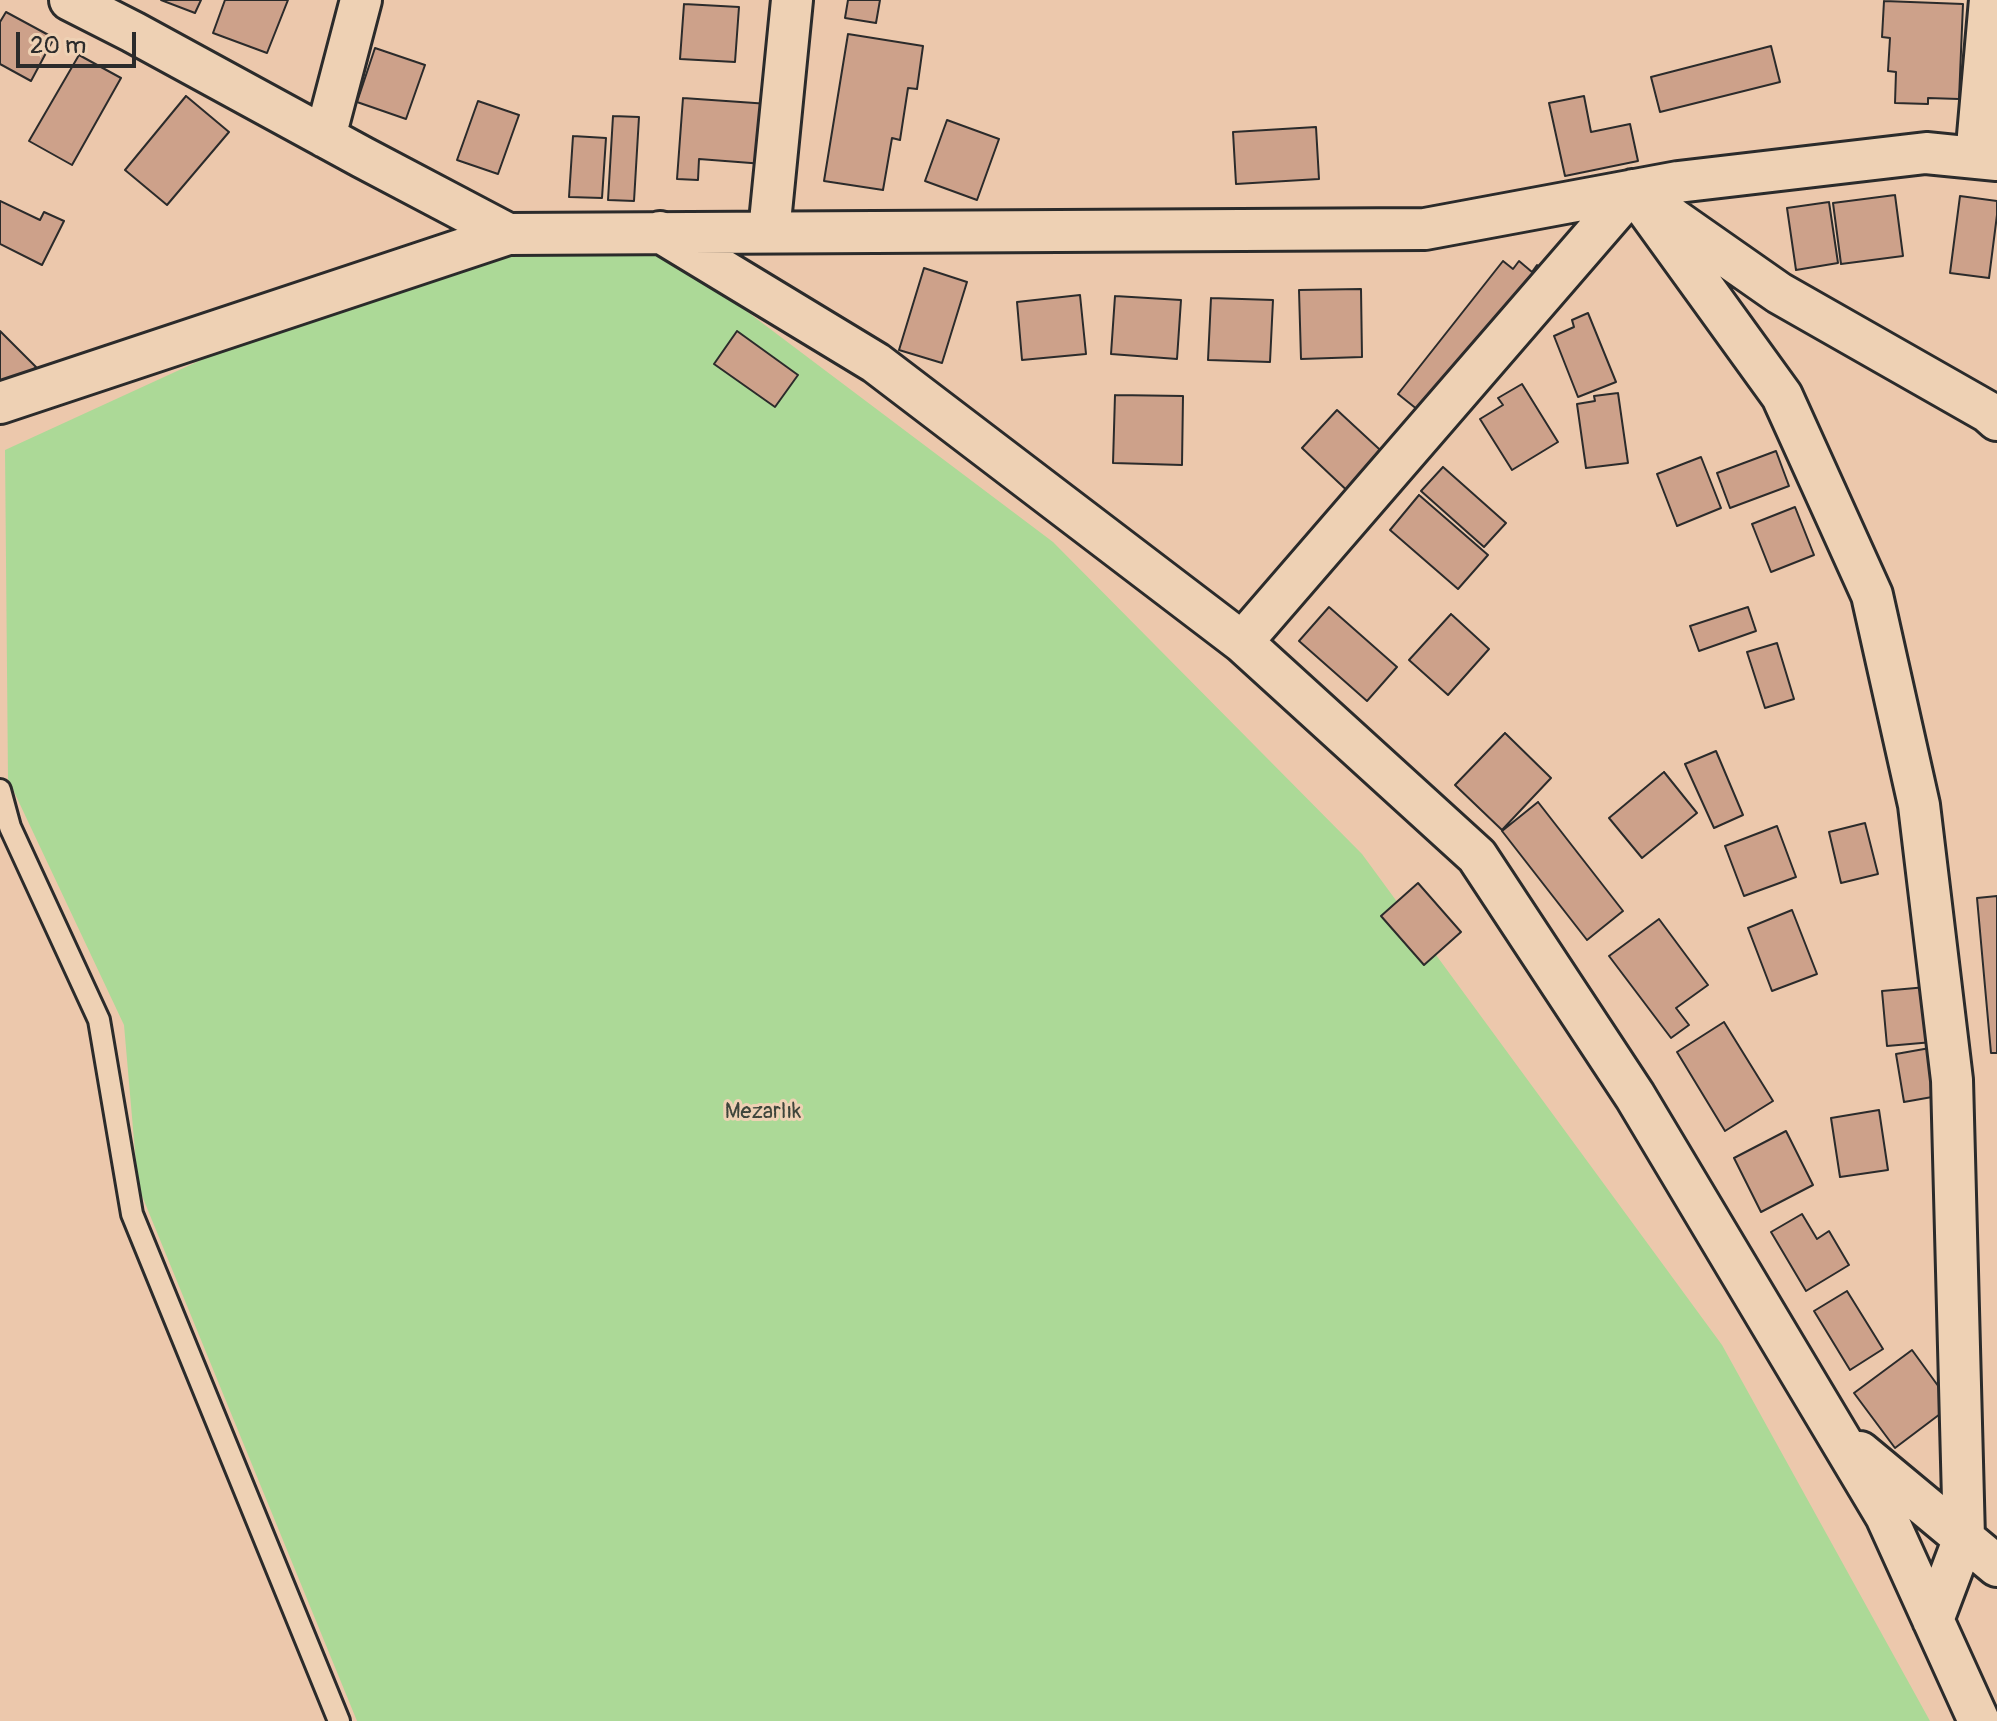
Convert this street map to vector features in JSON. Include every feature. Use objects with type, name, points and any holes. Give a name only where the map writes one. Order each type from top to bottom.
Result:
[{"type":"street","points":[[70,0],[508,234]]},
{"type":"street","points":[[325,137],[361,0]]},
{"type":"street","points":[[769,232],[792,0]]},
{"type":"street","points":[[0,403],[508,234],[1425,229],[1693,180],[1926,153],[1987,159],[1990,0]]},
{"type":"street","points":[[1633,190],[1779,293],[1997,420]]},
{"type":"street","points":[[1242,642],[1633,190]]},
{"type":"street","points":[[1633,190],[1782,396],[1872,595],[1919,805],[1952,1080],[1964,1538],[1933,1620]]},
{"type":"street","points":[[660,232],[876,363],[1242,642],[1477,856],[1635,1096],[1886,1516],[1979,1721]]},
{"type":"street","points":[[1836,1432],[1997,1566]]},
{"type":"lane","points":[[0,790],[10,827],[99,1020],[132,1214],[339,1721]]},
{"type":"green space","name":"Mezarlık","points":[[648,237],[1053,542],[1362,854],[1722,1345],[1930,1721],[357,1721],[138,1186],[124,1025],[8,779],[5,450],[395,271]]},
{"type":"building","points":[[161,0],[201,0],[195,13]]},
{"type":"building","points":[[225,0],[288,0],[267,53],[213,33]]},
{"type":"building","points":[[848,0],[880,0],[876,23],[845,18]]},
{"type":"building","points":[[1884,1],[1963,4],[1959,99],[1928,98],[1928,104],[1895,103],[1896,72],[1888,71],[1890,38],[1882,37]]},
{"type":"building","points":[[684,4],[739,7],[735,62],[680,59]]},
{"type":"building","points":[[6,12],[54,38],[31,81],[0,64],[0,22]]},
{"type":"building","points":[[848,34],[923,46],[917,89],[908,88],[900,140],[892,138],[883,190],[824,181]]},
{"type":"building","points":[[1771,46],[1780,82],[1660,112],[1651,77]]},
{"type":"building","points":[[375,48],[425,65],[406,119],[357,102]]},
{"type":"building","points":[[79,55],[121,78],[72,165],[29,141]]},
{"type":"building","points":[[186,96],[229,132],[167,205],[125,170]]},
{"type":"building","points":[[1584,96],[1591,132],[1630,124],[1638,161],[1565,176],[1549,103]]},
{"type":"building","points":[[683,98],[769,104],[764,164],[699,159],[698,180],[677,179]]},
{"type":"building","points":[[478,101],[519,115],[498,174],[457,160]]},
{"type":"building","points":[[613,116],[639,117],[634,201],[608,200]]},
{"type":"building","points":[[947,120],[999,139],[977,200],[925,181]]},
{"type":"building","points":[[1316,127],[1319,179],[1236,184],[1233,132]]},
{"type":"building","points":[[573,136],[606,138],[602,198],[569,197]]},
{"type":"building","points":[[1895,195],[1903,256],[1841,264],[1833,203]]},
{"type":"building","points":[[1960,196],[1997,201],[1989,278],[1950,273]]},
{"type":"building","points":[[0,201],[40,220],[44,212],[64,221],[42,265],[0,244]]},
{"type":"building","points":[[1829,202],[1838,263],[1796,270],[1787,208]]},
{"type":"building","points":[[1503,261],[1513,269],[1519,261],[1532,272],[1537,265],[1545,271],[1428,418],[1398,394]]},
{"type":"building","points":[[924,268],[967,282],[942,363],[899,350]]},
{"type":"building","points":[[1361,289],[1362,357],[1301,359],[1299,290]]},
{"type":"building","points":[[1080,295],[1086,354],[1022,360],[1017,302]]},
{"type":"building","points":[[1115,296],[1181,300],[1177,359],[1111,354]]},
{"type":"building","points":[[1211,298],[1273,300],[1270,362],[1208,360]]},
{"type":"building","points":[[1588,313],[1616,382],[1578,397],[1554,336],[1574,327],[1572,320]]},
{"type":"building","points":[[0,331],[36,367],[20,383],[0,396]]},
{"type":"building","points":[[737,331],[798,375],[775,407],[714,364]]},
{"type":"building","points":[[1522,384],[1558,442],[1512,470],[1480,419],[1503,405],[1498,398]]},
{"type":"building","points":[[1618,393],[1628,463],[1586,468],[1577,404],[1595,401],[1594,396]]},
{"type":"building","points":[[1115,395],[1183,396],[1182,465],[1113,463]]},
{"type":"building","points":[[1337,410],[1391,460],[1355,498],[1302,448]]},
{"type":"building","points":[[1776,451],[1789,486],[1730,508],[1717,473]]},
{"type":"building","points":[[1701,457],[1721,508],[1677,526],[1657,474]]},
{"type":"building","points":[[1443,467],[1506,523],[1484,547],[1421,491]]},
{"type":"building","points":[[1419,495],[1488,555],[1458,589],[1390,530]]},
{"type":"building","points":[[1795,507],[1814,555],[1771,572],[1752,524]]},
{"type":"building","points":[[1329,607],[1397,667],[1367,701],[1299,641]]},
{"type":"building","points":[[1748,607],[1756,631],[1699,651],[1690,626]]},
{"type":"building","points":[[1451,614],[1489,649],[1448,695],[1409,660]]},
{"type":"building","points":[[1777,643],[1794,699],[1765,708],[1747,652]]},
{"type":"building","points":[[1505,733],[1551,778],[1502,830],[1455,785]]},
{"type":"building","points":[[1716,751],[1743,815],[1714,828],[1685,764]]},
{"type":"building","points":[[1664,772],[1697,813],[1642,858],[1609,818]]},
{"type":"building","points":[[1538,802],[1623,911],[1587,940],[1502,831]]},
{"type":"building","points":[[1865,823],[1878,874],[1841,883],[1829,832]]},
{"type":"building","points":[[1777,826],[1796,877],[1744,896],[1725,846]]},
{"type":"building","points":[[1418,883],[1461,932],[1424,965],[1381,916]]},
{"type":"building","points":[[1997,896],[1997,1053],[1991,1053],[1977,898]]},
{"type":"building","points":[[1792,910],[1817,974],[1772,991],[1748,928]]},
{"type":"building","points":[[1659,919],[1708,985],[1676,1008],[1689,1025],[1671,1038],[1609,956]]},
{"type":"building","points":[[1927,987],[1933,1042],[1887,1046],[1882,991]]},
{"type":"building","points":[[1724,1022],[1773,1101],[1725,1131],[1677,1052]]},
{"type":"building","points":[[1941,1046],[1949,1094],[1904,1102],[1896,1054]]},
{"type":"building","points":[[1879,1110],[1888,1170],[1840,1177],[1831,1118]]},
{"type":"building","points":[[1786,1131],[1813,1185],[1761,1212],[1734,1158]]},
{"type":"building","points":[[1802,1214],[1817,1239],[1829,1231],[1849,1265],[1806,1291],[1771,1232]]},
{"type":"building","points":[[1847,1291],[1883,1349],[1850,1370],[1814,1311]]},
{"type":"building","points":[[1912,1350],[1952,1405],[1895,1448],[1854,1393]]}]
